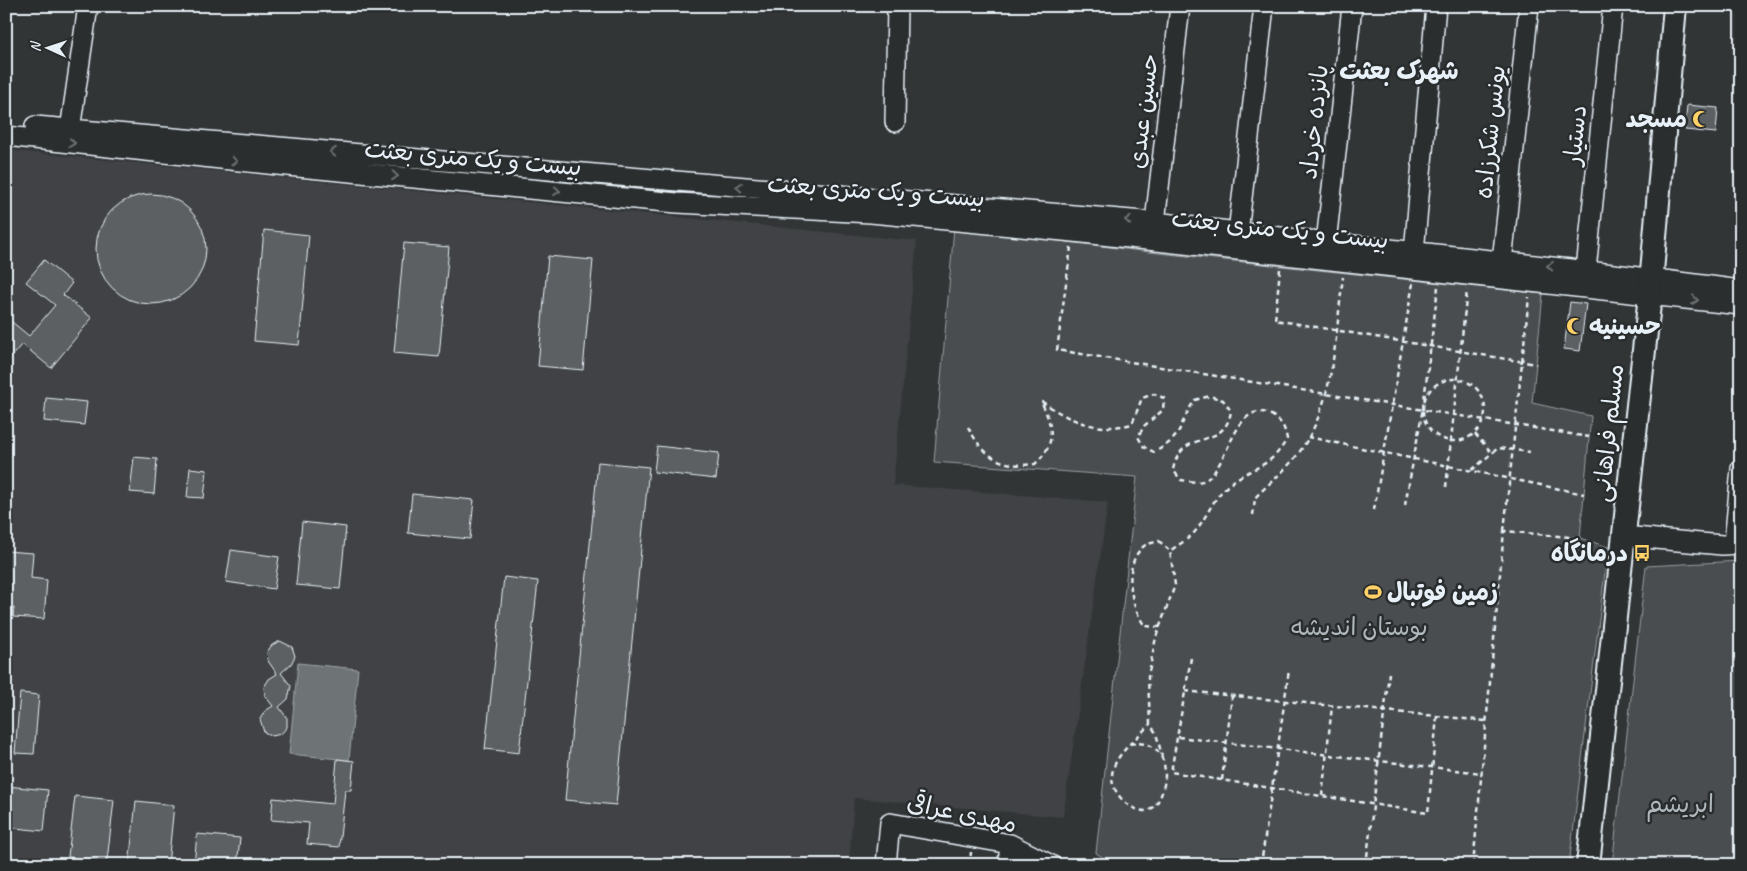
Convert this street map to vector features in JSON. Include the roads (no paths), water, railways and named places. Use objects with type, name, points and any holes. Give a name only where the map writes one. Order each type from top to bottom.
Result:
[{"type":"main road","name":"مسلم فراهانی","points":[[1588,865],[1650,286],[1675,6]]},
{"type":"street","points":[[70,130],[88,6]]},
{"type":"street","points":[[896,122],[897,6]]},
{"type":"street","name":"حسین عبدی","points":[[1155,222],[1180,6]]},
{"type":"street","points":[[1238,232],[1264,6]]},
{"type":"street","name":"پانزده خرداد","points":[[1326,243],[1352,6]]},
{"type":"street","points":[[1414,261],[1436,6]]},
{"type":"street","name":"یونس شکرزاده","points":[[1502,262],[1529,6]]},
{"type":"street","name":"دستیار","points":[[1586,270],[1613,6]]},
{"type":"street","name":"بیست و یک متری بعثت","points":[[6,124],[1155,222],[1326,243],[1414,261],[1502,262],[1586,270],[1650,286],[1741,305]]},
{"type":"street","name":"بیست و یک متری بعثت","points":[[6,136],[278,165],[677,203],[871,213],[1414,261],[1650,286],[1741,290]]},
{"type":"street","points":[[1623,536],[1737,544],[1741,469]]},
{"type":"street","name":"مهدی عراقی","points":[[886,865],[890,823],[1010,844],[1051,865]]},
{"type":"street","points":[[1008,865],[1010,844]]},
{"type":"place","name":"مسجد","points":[[1701,119]]},
{"type":"place","name":"حسینیه","points":[[1575,326]]},
{"type":"place","name":"درمانگاه","points":[[1642,553]]},
{"type":"place","name":"زمین فوتبال","points":[[1373,592]]},
{"type":"district","name":"شهرک بعثت","points":[[1399,71]]},
{"type":"park label","name":"بوستان اندیشه","points":[[1359,627]]},
{"type":"park label","name":"ابریشم","points":[[1680,804]]}]
